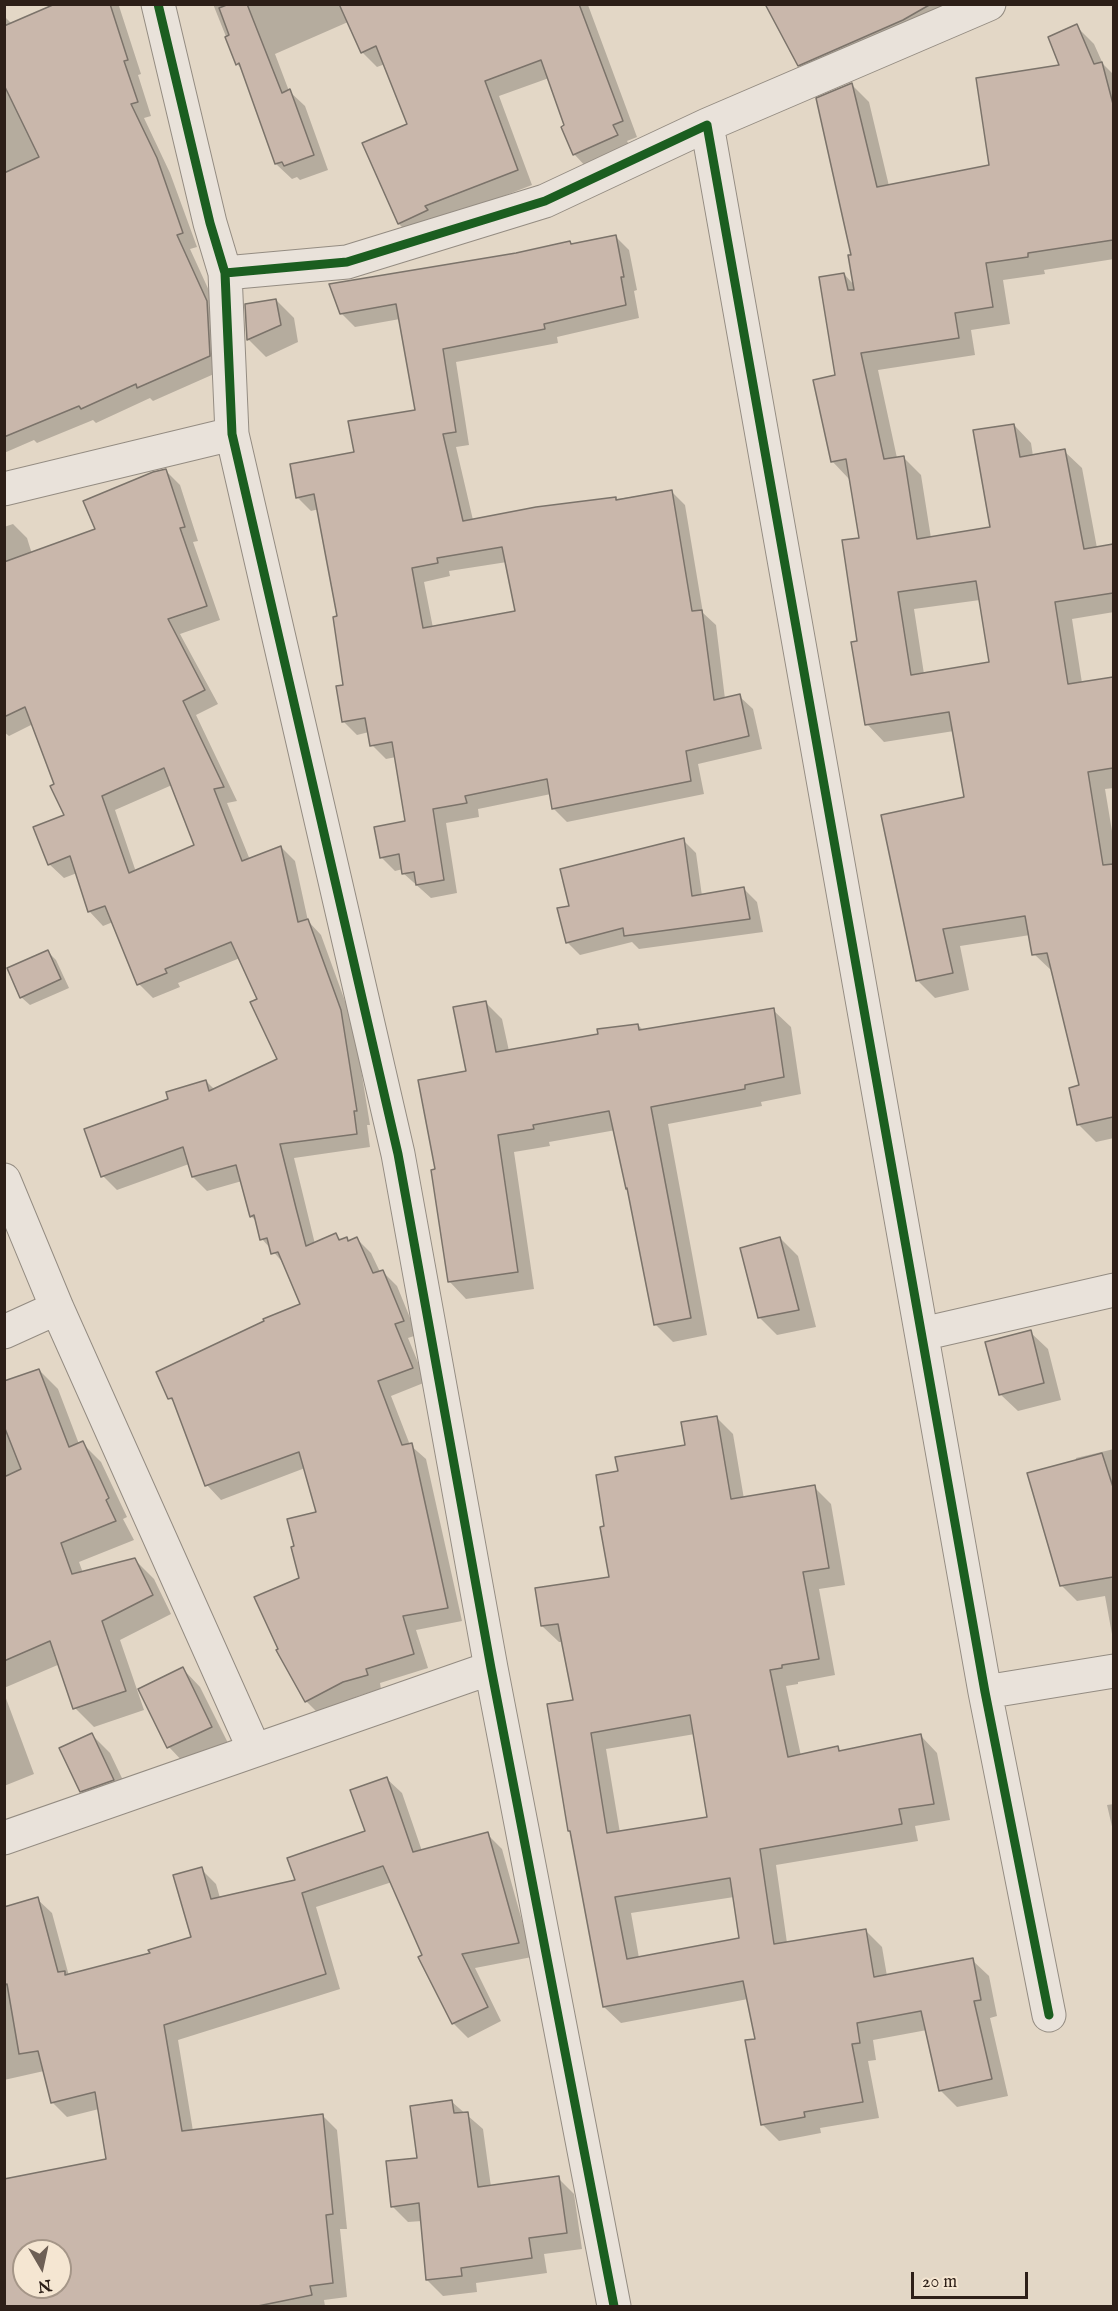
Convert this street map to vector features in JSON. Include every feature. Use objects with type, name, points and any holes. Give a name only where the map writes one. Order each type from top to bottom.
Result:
[{"type":"street","points":[[158,4],[210,223],[225,273],[232,434],[398,1154],[604,2305]]},
{"type":"street","points":[[225,273],[347,262],[545,201],[707,126],[989,4]]},
{"type":"street","points":[[707,126],[985,1692],[1049,2015]]},
{"type":"street","points":[[4,489],[232,434]]},
{"type":"street","points":[[4,1180],[57,1308],[254,1749]]},
{"type":"street","points":[[922,1334],[1113,1290]]},
{"type":"street","points":[[4,1332],[57,1308]]},
{"type":"street","points":[[4,1838],[491,1668]]},
{"type":"street","points":[[985,1692],[1113,1671]]},
{"type":"building","points":[[55,4],[110,4],[128,60],[124,61],[138,102],[131,104],[157,158],[183,233],[177,235],[207,301],[210,356],[137,388],[136,384],[81,409],[79,406],[4,437],[4,173],[39,157],[4,85],[4,26]]},
{"type":"building","points":[[229,4],[247,4],[282,93],[290,89],[314,155],[284,166],[282,162],[275,164],[239,63],[236,65],[225,37],[229,35],[219,8]]},
{"type":"building","points":[[339,4],[579,4],[623,121],[613,125],[618,135],[573,155],[561,127],[564,125],[541,60],[485,81],[518,170],[425,206],[428,210],[398,224],[362,143],[407,124],[376,46],[361,53]]},
{"type":"building","points":[[765,4],[931,4],[903,20],[798,66]]},
{"type":"building","points":[[1077,24],[1094,64],[1102,62],[1113,104],[1113,240],[1028,253],[1028,257],[986,263],[993,307],[955,313],[959,338],[861,353],[884,459],[904,456],[917,539],[990,527],[973,430],[1014,424],[1020,457],[1065,449],[1084,549],[1113,544],[1113,593],[1055,602],[1068,684],[1113,677],[1113,768],[1088,772],[1103,865],[1113,864],[1113,1117],[1077,1125],[1069,1088],[1079,1085],[1047,953],[1032,955],[1025,916],[943,929],[953,973],[916,981],[881,815],[964,797],[949,712],[865,725],[851,642],[857,641],[842,540],[859,538],[846,459],[831,462],[813,380],[835,375],[819,277],[844,273],[848,290],[854,290],[848,255],[851,255],[816,98],[852,83],[877,187],[989,165],[976,78],[1059,65],[1048,37]],"holes":[[[976,581],[989,662],[911,675],[898,592]]]},
{"type":"building","points":[[616,235],[624,277],[621,277],[626,305],[544,324],[545,329],[443,349],[456,432],[443,434],[463,521],[536,507],[616,497],[616,500],[672,490],[692,611],[702,610],[714,700],[740,694],[749,736],[686,751],[691,781],[552,809],[547,779],[465,796],[467,803],[433,809],[444,880],[416,885],[414,872],[402,874],[399,854],[380,858],[374,827],[405,821],[392,742],[370,746],[365,718],[342,722],[336,686],[343,685],[333,617],[337,616],[314,494],[296,498],[290,464],[354,452],[348,421],[415,410],[396,304],[340,314],[329,284],[516,253],[570,241],[571,244]],"holes":[[[502,547],[515,611],[423,628],[412,568],[438,563],[437,558]]]},
{"type":"building","points":[[276,299],[281,325],[247,340],[245,304]]},
{"type":"building","points":[[166,469],[185,527],[180,528],[207,606],[168,619],[205,690],[183,701],[224,787],[214,789],[242,861],[281,846],[298,922],[308,919],[341,1010],[357,1111],[354,1111],[357,1134],[280,1144],[306,1246],[336,1233],[339,1240],[347,1237],[348,1241],[357,1237],[373,1273],[383,1270],[404,1321],[395,1324],[413,1368],[378,1381],[402,1445],[412,1443],[448,1608],[403,1616],[414,1654],[366,1669],[368,1675],[343,1682],[305,1702],[276,1650],[278,1649],[254,1597],[299,1578],[287,1519],[316,1512],[299,1452],[205,1486],[172,1398],[168,1399],[156,1372],[264,1321],[263,1319],[300,1304],[278,1252],[271,1254],[267,1238],[260,1240],[254,1215],[250,1217],[236,1165],[192,1177],[183,1147],[101,1177],[84,1129],[168,1099],[166,1092],[206,1080],[209,1091],[277,1059],[250,1002],[257,999],[231,942],[165,969],[167,973],[137,985],[105,906],[88,912],[70,856],[48,865],[33,827],[64,815],[50,786],[54,784],[25,707],[4,717],[4,562],[95,529],[83,501],[153,472]],"holes":[[[164,768],[194,845],[129,873],[102,796]]]},
{"type":"building","points":[[684,838],[692,896],[744,887],[750,919],[624,936],[623,928],[566,943],[557,908],[569,906],[560,869]]},
{"type":"building","points":[[48,950],[61,979],[20,998],[7,968]]},
{"type":"building","points":[[486,1001],[496,1052],[598,1034],[597,1029],[638,1024],[639,1030],[774,1008],[784,1077],[745,1085],[745,1089],[651,1107],[691,1318],[654,1325],[609,1111],[533,1125],[534,1129],[498,1135],[518,1272],[448,1282],[431,1170],[435,1169],[418,1080],[466,1071],[453,1007]]},
{"type":"building","points":[[780,1237],[799,1310],[758,1318],[740,1248]]},
{"type":"building","points":[[1031,1330],[1044,1383],[999,1395],[985,1342]]},
{"type":"building","points":[[39,1369],[69,1447],[83,1441],[109,1498],[106,1500],[116,1521],[61,1543],[72,1574],[135,1558],[153,1595],[102,1621],[126,1691],[73,1709],[50,1641],[4,1661],[4,1477],[21,1469],[4,1426],[4,1381]]},
{"type":"building","points":[[717,1416],[731,1499],[815,1485],[829,1568],[803,1572],[819,1659],[782,1665],[782,1668],[770,1670],[788,1757],[838,1746],[839,1751],[921,1734],[934,1804],[899,1809],[902,1824],[760,1849],[774,1944],[866,1929],[874,1977],[973,1958],[981,2000],[974,2001],[992,2079],[939,2091],[921,2011],[857,2023],[860,2043],[852,2044],[863,2102],[804,2112],[805,2117],[761,2125],[745,2040],[755,2039],[743,1981],[603,2007],[570,1831],[568,1831],[547,1704],[573,1700],[558,1624],[541,1626],[535,1588],[609,1577],[600,1527],[604,1526],[596,1475],[618,1471],[615,1457],[685,1445],[681,1422]],"holes":[[[690,1715],[707,1817],[607,1833],[591,1733]],[[730,1878],[739,1938],[627,1959],[615,1897]]]},
{"type":"building","points":[[1102,1453],[1113,1487],[1113,1577],[1060,1586],[1027,1473]]},
{"type":"building","points":[[183,1667],[212,1727],[167,1748],[138,1689]]},
{"type":"building","points":[[92,1733],[114,1780],[80,1792],[59,1748]]},
{"type":"building","points":[[387,1777],[413,1852],[488,1832],[519,1943],[462,1954],[488,2007],[452,2024],[418,1957],[422,1955],[383,1866],[302,1893],[326,1974],[164,2025],[182,2131],[323,2114],[333,2214],[326,2215],[333,2283],[310,2286],[312,2295],[253,2307],[4,2307],[4,2179],[106,2159],[95,2092],[51,2103],[38,2051],[19,2054],[7,1984],[4,1985],[4,1907],[38,1897],[58,1972],[65,1971],[65,1975],[150,1953],[148,1950],[191,1937],[173,1875],[202,1867],[211,1899],[295,1880],[287,1858],[365,1831],[350,1790]]},
{"type":"building","points":[[452,2100],[454,2113],[468,2112],[478,2187],[559,2176],[567,2233],[529,2238],[532,2258],[461,2268],[462,2276],[426,2280],[419,2203],[391,2207],[386,2161],[417,2158],[410,2106]]},
{"type":"cycle path","points":[[158,4],[210,223],[225,273],[232,434],[398,1154],[491,1668],[614,2306]]},
{"type":"cycle path","points":[[225,273],[347,262],[545,201],[707,125],[985,1692],[1049,2015]]}]
